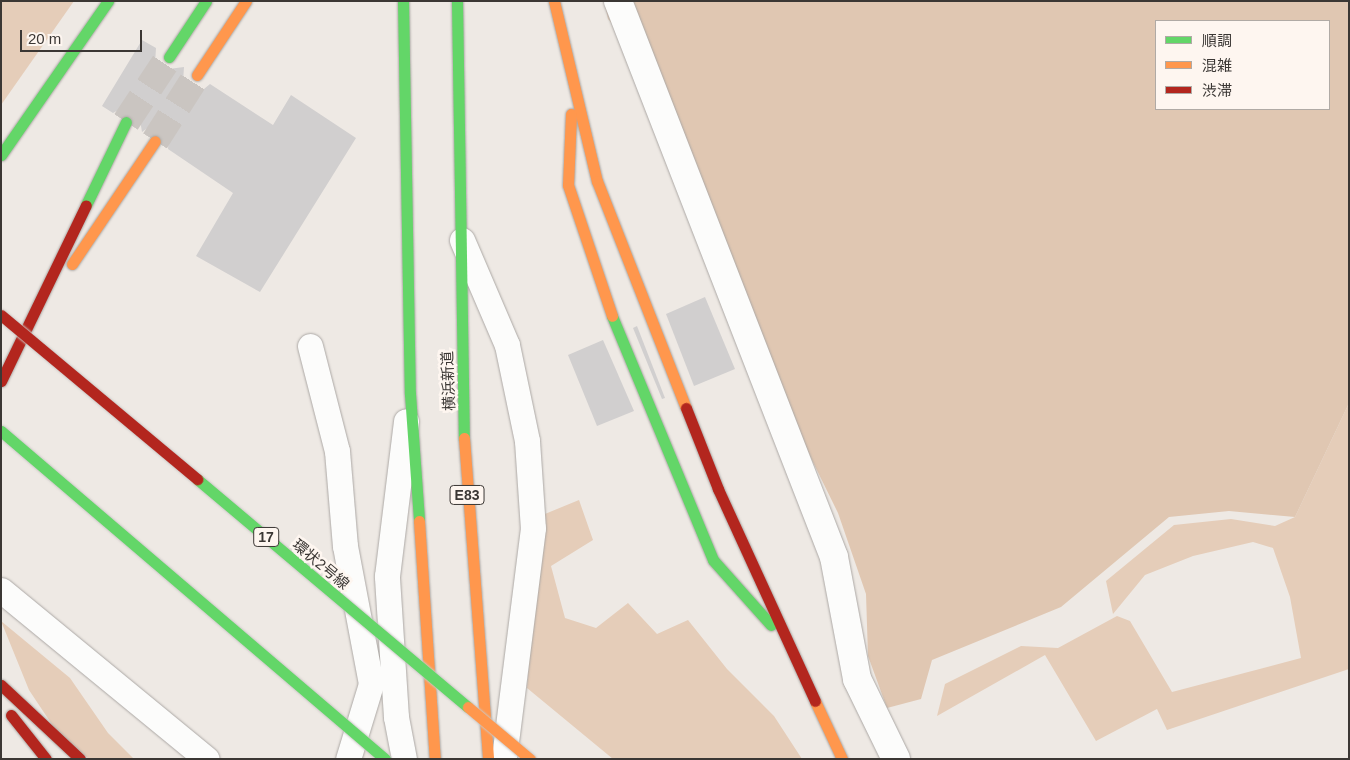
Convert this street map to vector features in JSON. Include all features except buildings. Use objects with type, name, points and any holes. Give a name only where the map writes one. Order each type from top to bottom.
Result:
[{"type":"main road","points":[[1,155],[108,1]]},
{"type":"main road","points":[[169,57],[206,1]]},
{"type":"main road","points":[[197,75],[246,1]]},
{"type":"main road","points":[[403,1],[410,394],[435,759]]},
{"type":"main road","name":"横浜新道","points":[[457,1],[458,231],[465,473],[488,759]]},
{"type":"main road","points":[[554,1],[572,86],[597,181],[718,490],[842,759]]},
{"type":"main road","points":[[572,86],[568,185],[618,334],[713,560],[791,648]]},
{"type":"main road","points":[[1,381],[126,122]]},
{"type":"main road","points":[[30,322],[134,177],[155,141]]},
{"type":"main road","name":"環状2号線","points":[[1,316],[530,759]]},
{"type":"main road","points":[[1,432],[385,759]]},
{"type":"main road","points":[[1,685],[80,759]]},
{"type":"main road","points":[[1,700],[46,759]]},
{"type":"street","points":[[618,1],[834,557],[857,679],[896,759]]},
{"type":"lane","points":[[458,231],[507,344],[527,441],[533,528],[504,759]]},
{"type":"lane","points":[[310,346],[337,452],[346,546],[371,684],[348,759]]},
{"type":"lane","points":[[404,759],[396,717],[387,576],[392,503],[410,394]]},
{"type":"lane","points":[[1,590],[207,759]]},
{"type":"shaded area","points":[[1,1],[74,1],[1,105]]},
{"type":"shaded area","points":[[604,1],[1349,1],[1349,403],[1295,517],[1229,511],[1169,517],[1061,607],[932,660],[921,699],[887,708],[868,656],[866,594],[838,513],[778,391],[653,70],[608,19]]},
{"type":"shaded area","points":[[1349,403],[1349,669],[1167,730],[1157,709],[1096,741],[1045,655],[937,716],[945,684],[1021,646],[1058,648],[1117,616],[1130,621],[1172,692],[1301,658],[1290,597],[1273,548],[1253,542],[1193,556],[1145,575],[1113,614],[1106,581],[1174,525],[1231,519],[1275,526],[1295,517]]},
{"type":"shaded area","points":[[579,500],[593,540],[551,566],[565,618],[596,628],[628,603],[657,634],[688,620],[727,669],[774,716],[802,759],[613,759],[527,688],[540,516]]},
{"type":"shaded area","points":[[1,621],[70,678],[108,733],[134,759],[89,759],[55,729],[29,690]]},
{"type":"tunnel","points":[[126,122],[169,57]]},
{"type":"tunnel","points":[[155,141],[197,75]]},
{"type":"traffic: fast","points":[[1,155],[108,1]]},
{"type":"traffic: fast","points":[[169,57],[206,1]]},
{"type":"traffic: fast","points":[[403,1],[410,394],[419,521]]},
{"type":"traffic: fast","points":[[457,1],[464,438]]},
{"type":"traffic: fast","points":[[86,205],[126,122]]},
{"type":"traffic: fast","points":[[612,316],[713,560],[771,625]]},
{"type":"traffic: fast","points":[[1,431],[385,759]]},
{"type":"traffic: fast","points":[[197,479],[468,707]]},
{"type":"traffic: slow","points":[[197,75],[246,1]]},
{"type":"traffic: slow","points":[[554,1],[597,181],[686,408]]},
{"type":"traffic: slow","points":[[571,114],[568,185],[612,316]]},
{"type":"traffic: slow","points":[[72,264],[155,141]]},
{"type":"traffic: slow","points":[[464,438],[488,759]]},
{"type":"traffic: slow","points":[[419,521],[435,759]]},
{"type":"traffic: slow","points":[[815,701],[842,759]]},
{"type":"traffic: slow","points":[[468,707],[530,759]]},
{"type":"traffic: jam","points":[[1,381],[86,205]]},
{"type":"traffic: jam","points":[[1,315],[197,479]]},
{"type":"traffic: jam","points":[[686,408],[718,489],[815,701]]},
{"type":"traffic: jam","points":[[1,685],[80,759]]},
{"type":"traffic: jam","points":[[11,715],[46,759]]}]
